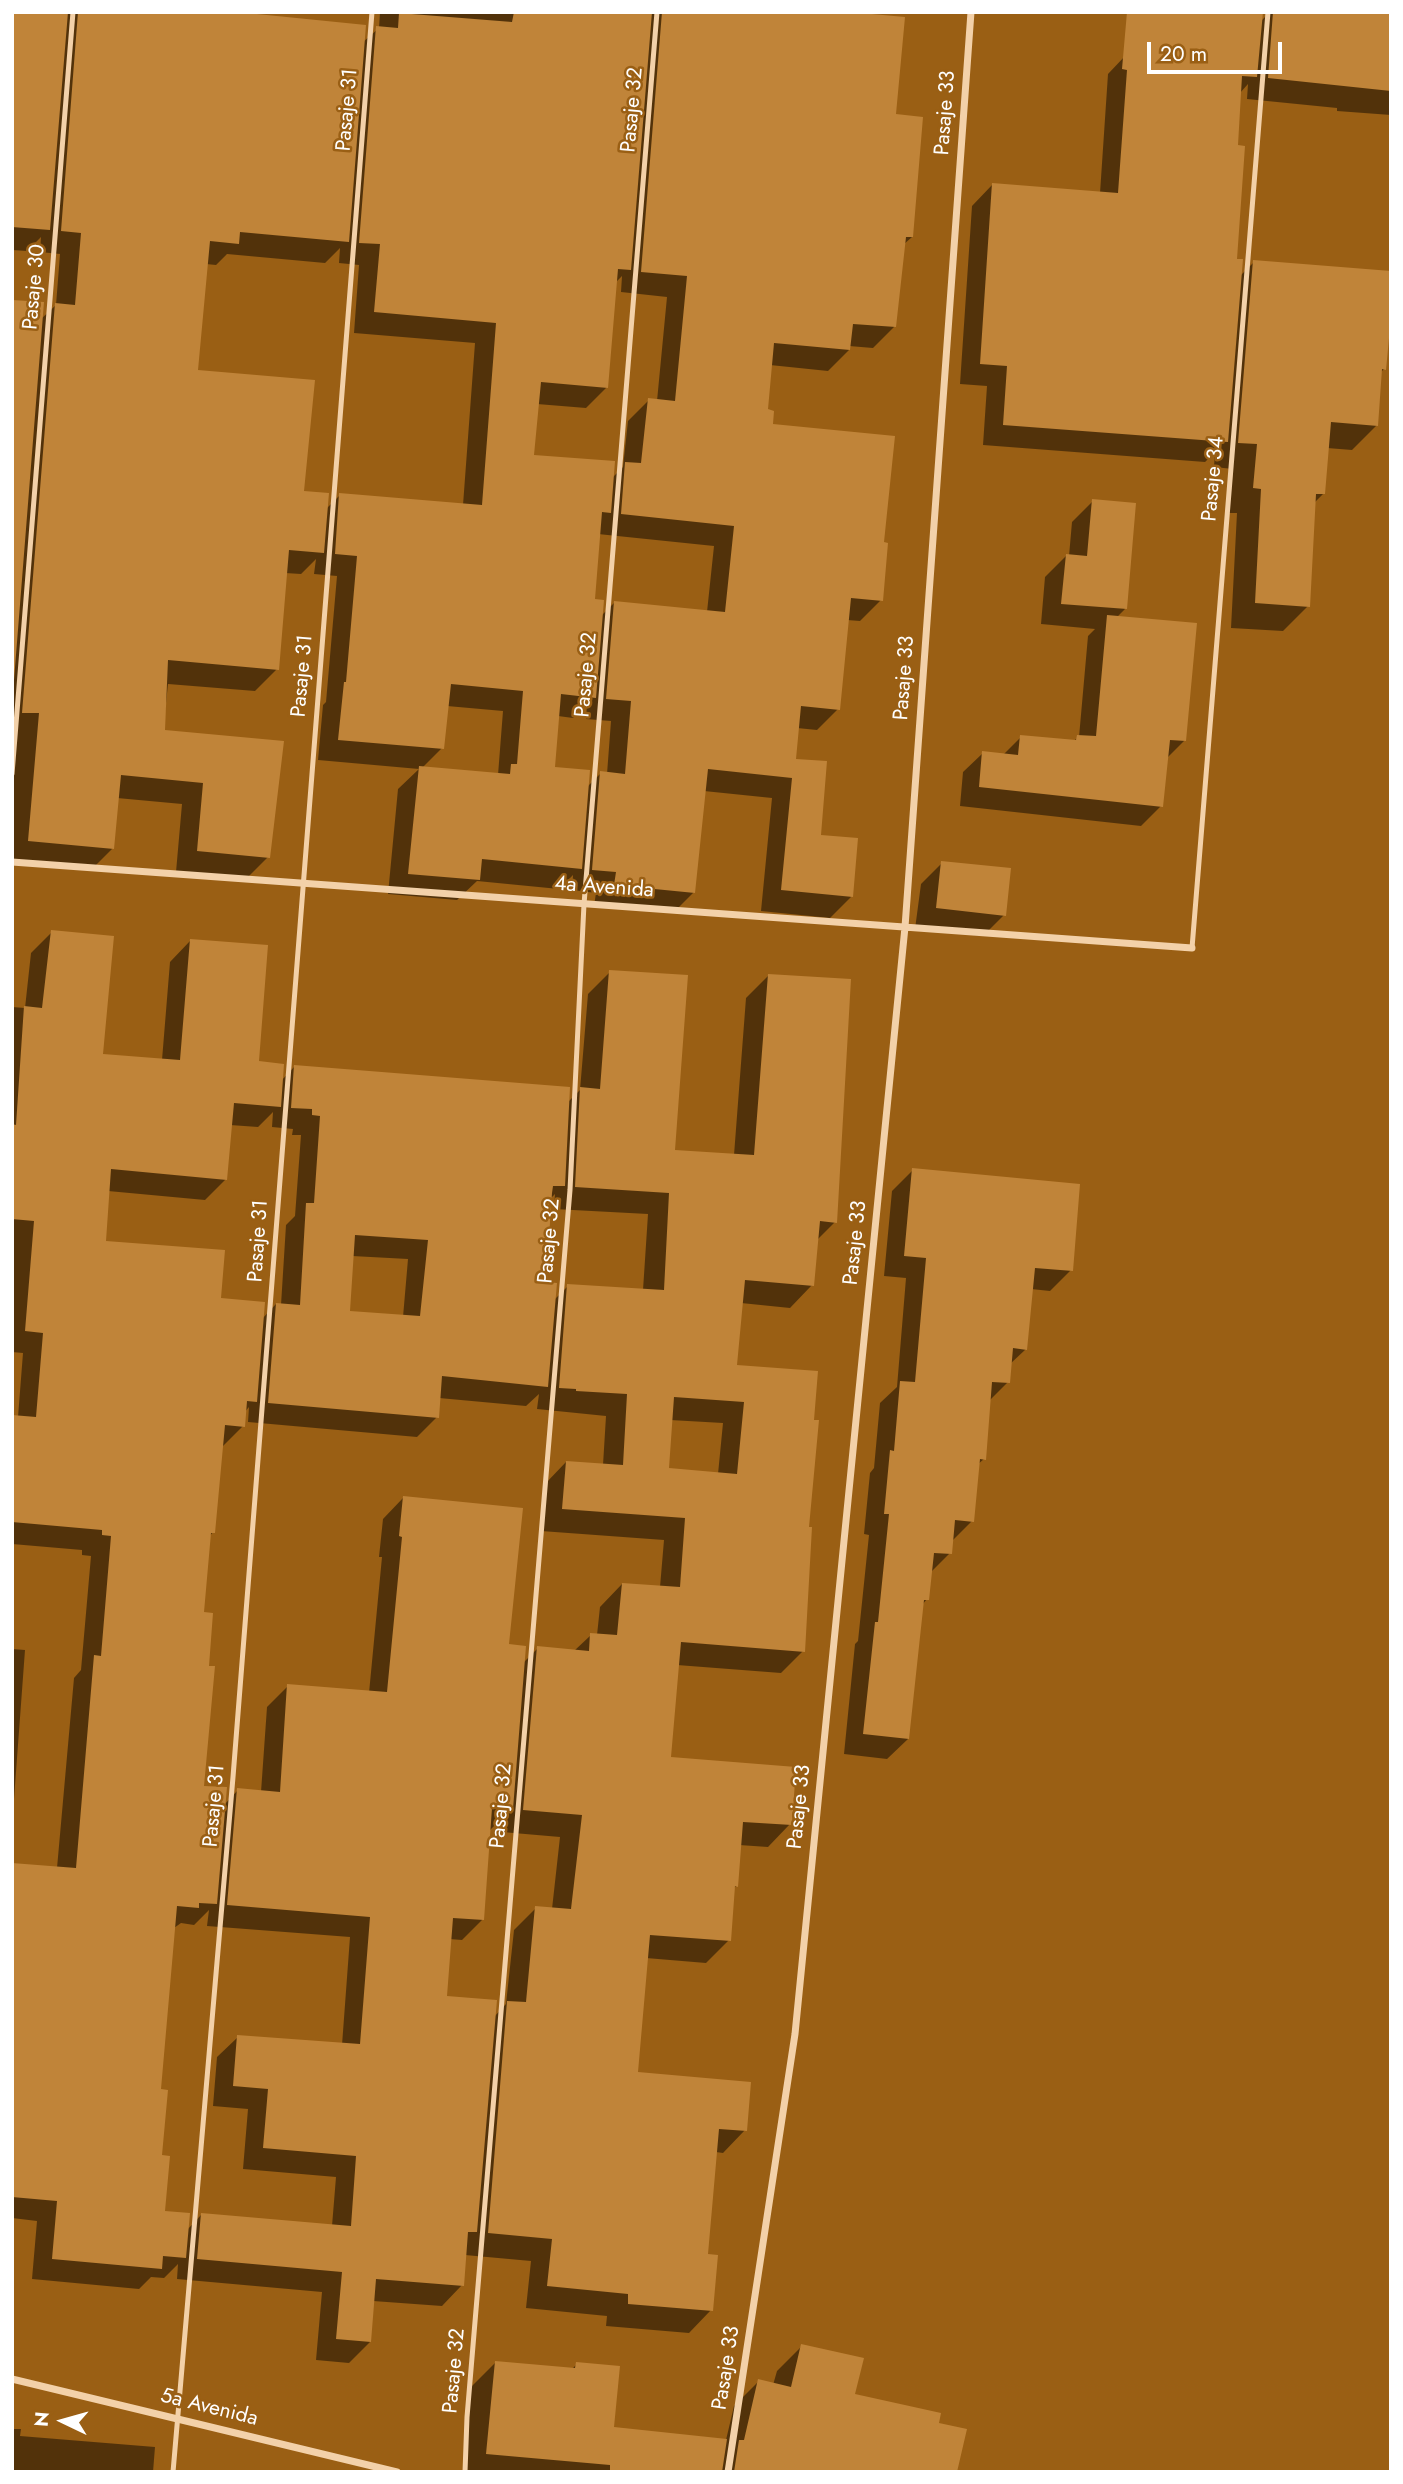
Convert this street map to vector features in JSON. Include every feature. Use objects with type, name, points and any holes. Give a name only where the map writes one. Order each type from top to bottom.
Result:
[{"type":"street","name":"Pasaje 33","points":[[728,2472],[795,2034],[905,928],[971,12]]},
{"type":"street","name":"4a Avenida","points":[[12,862],[1192,948]]},
{"type":"street","name":"5a Avenida","points":[[12,2379],[397,2472]]},
{"type":"lane","name":"Pasaje 30","points":[[12,774],[72,12]]},
{"type":"lane","name":"Pasaje 31","points":[[173,2472],[233,1777],[372,12]]},
{"type":"lane","name":"Pasaje 32","points":[[465,2472],[467,2417],[570,1191],[584,904],[657,12]]},
{"type":"lane","name":"Pasaje 34","points":[[1192,948],[1268,12]]},
{"type":"building","points":[[12,12],[68,12],[50,230],[12,227]]},
{"type":"building","points":[[78,12],[237,12],[366,25],[349,242],[240,232],[239,244],[210,241],[198,370],[315,380],[304,491],[329,493],[324,553],[289,550],[279,670],[168,660],[165,730],[284,741],[270,858],[197,851],[203,783],[121,775],[114,849],[28,841],[39,713],[22,713],[55,303],[75,305],[81,233],[61,231]]},
{"type":"building","points":[[514,12],[652,12],[631,270],[618,269],[608,388],[541,382],[534,455],[615,461],[611,513],[602,512],[595,599],[604,600],[596,698],[561,694],[555,767],[590,770],[582,869],[482,859],[480,880],[408,874],[419,766],[510,774],[511,764],[517,764],[523,691],[451,684],[444,749],[338,740],[357,556],[335,554],[339,493],[482,505],[496,323],[374,312],[380,244],[359,243],[376,26],[398,28],[399,13],[512,22]]},
{"type":"building","points":[[662,12],[850,12],[905,17],[896,114],[923,117],[913,237],[906,237],[896,327],[853,324],[850,350],[774,343],[768,409],[774,411],[773,424],[895,436],[884,542],[888,543],[883,601],[851,598],[840,710],[801,706],[796,759],[827,761],[821,835],[858,838],[853,897],[781,890],[792,778],[708,769],[695,893],[614,885],[616,872],[592,870],[600,771],[625,774],[631,701],[606,699],[614,601],[725,612],[734,526],[621,514],[625,462],[641,463],[648,398],[675,401],[687,276],[641,272]]},
{"type":"building","points":[[1127,12],[1263,12],[1257,77],[1242,76],[1238,145],[1245,146],[1237,259],[1243,259],[1228,442],[1003,425],[1007,366],[980,364],[992,183],[1118,193],[1127,70],[1122,69]]},
{"type":"building","points":[[1273,12],[1391,12],[1391,91],[1268,78]]},
{"type":"building","points":[[1253,260],[1391,271],[1391,317],[1386,370],[1382,369],[1378,426],[1331,422],[1325,494],[1316,494],[1310,607],[1255,603],[1261,489],[1253,488],[1257,444],[1238,443]]},
{"type":"building","points":[[12,300],[44,302],[12,705]]},
{"type":"building","points":[[1092,499],[1136,503],[1127,609],[1061,604],[1066,554],[1087,556]]},
{"type":"building","points":[[1107,615],[1197,623],[1186,741],[1170,740],[1163,807],[979,787],[982,751],[1018,755],[1020,735],[1076,740],[1077,735],[1096,736]]},
{"type":"building","points":[[941,861],[1011,868],[1006,916],[936,908]]},
{"type":"building","points":[[51,930],[114,936],[103,1054],[180,1060],[190,939],[268,945],[259,1061],[284,1064],[281,1107],[234,1103],[227,1180],[111,1169],[106,1241],[225,1250],[221,1298],[265,1302],[257,1402],[247,1401],[245,1427],[225,1425],[215,1533],[211,1533],[204,1612],[213,1613],[209,1666],[215,1666],[204,1786],[227,1787],[217,1904],[199,1903],[199,1908],[177,1906],[161,2089],[168,2090],[162,2155],[170,2156],[165,2211],[190,2213],[186,2258],[163,2256],[162,2269],[52,2259],[57,2201],[12,2197],[12,1863],[76,1868],[94,1655],[101,1656],[111,1536],[102,1535],[102,1530],[12,1522],[12,1415],[36,1417],[43,1333],[25,1331],[34,1221],[12,1219],[12,1124],[16,1125],[24,1006],[42,1008]]},
{"type":"building","points":[[609,970],[688,975],[675,1150],[754,1155],[768,974],[851,979],[837,1223],[820,1221],[814,1286],[745,1280],[737,1365],[818,1371],[814,1420],[819,1420],[809,1527],[812,1527],[805,1652],[681,1642],[671,1757],[796,1767],[792,1825],[743,1822],[731,1941],[650,1935],[638,2072],[751,2082],[747,2131],[719,2129],[708,2254],[718,2255],[713,2311],[628,2304],[628,2294],[547,2286],[552,2239],[488,2233],[507,2001],[526,2002],[535,1906],[571,1909],[582,1815],[523,1810],[537,1646],[589,1651],[590,1633],[617,1635],[622,1583],[680,1587],[685,1518],[562,1509],[566,1461],[623,1465],[627,1394],[559,1388],[567,1284],[664,1290],[669,1193],[575,1187],[580,1087],[600,1089]],"holes":[[[674,1397],[744,1402],[737,1474],[669,1468]]]},
{"type":"building","points":[[294,1065],[570,1087],[565,1186],[553,1186],[552,1193],[546,1282],[557,1283],[548,1387],[442,1376],[439,1418],[268,1403],[276,1303],[300,1305],[306,1203],[314,1203],[320,1116],[312,1115],[312,1109],[291,1108]],"holes":[[[355,1235],[428,1240],[420,1316],[350,1311]]]},
{"type":"building","points":[[912,1168],[1080,1184],[1073,1271],[1035,1268],[1027,1350],[1013,1348],[1010,1383],[992,1382],[986,1460],[980,1459],[974,1522],[955,1520],[952,1554],[934,1553],[929,1600],[924,1600],[909,1739],[863,1734],[889,1514],[884,1514],[890,1450],[894,1451],[900,1381],[915,1382],[926,1258],[904,1256]]},
{"type":"building","points":[[403,1496],[523,1508],[509,1644],[526,1646],[513,1809],[492,1808],[484,1920],[453,1918],[447,1996],[497,2000],[477,2232],[468,2232],[464,2286],[376,2279],[371,2342],[336,2339],[342,2272],[197,2259],[201,2213],[351,2226],[356,2156],[263,2148],[268,2089],[233,2086],[237,2035],[360,2044],[370,1917],[227,1905],[237,1788],[280,1792],[287,1684],[387,1692],[402,1537],[399,1536]]},
{"type":"building","points":[[801,2344],[864,2358],[855,2394],[941,2413],[939,2423],[967,2429],[957,2472],[734,2472],[739,2440],[744,2440],[758,2379],[791,2387]]},
{"type":"building","points":[[495,2361],[575,2368],[576,2362],[620,2366],[614,2427],[727,2439],[722,2472],[610,2472],[610,2465],[486,2454]]}]
